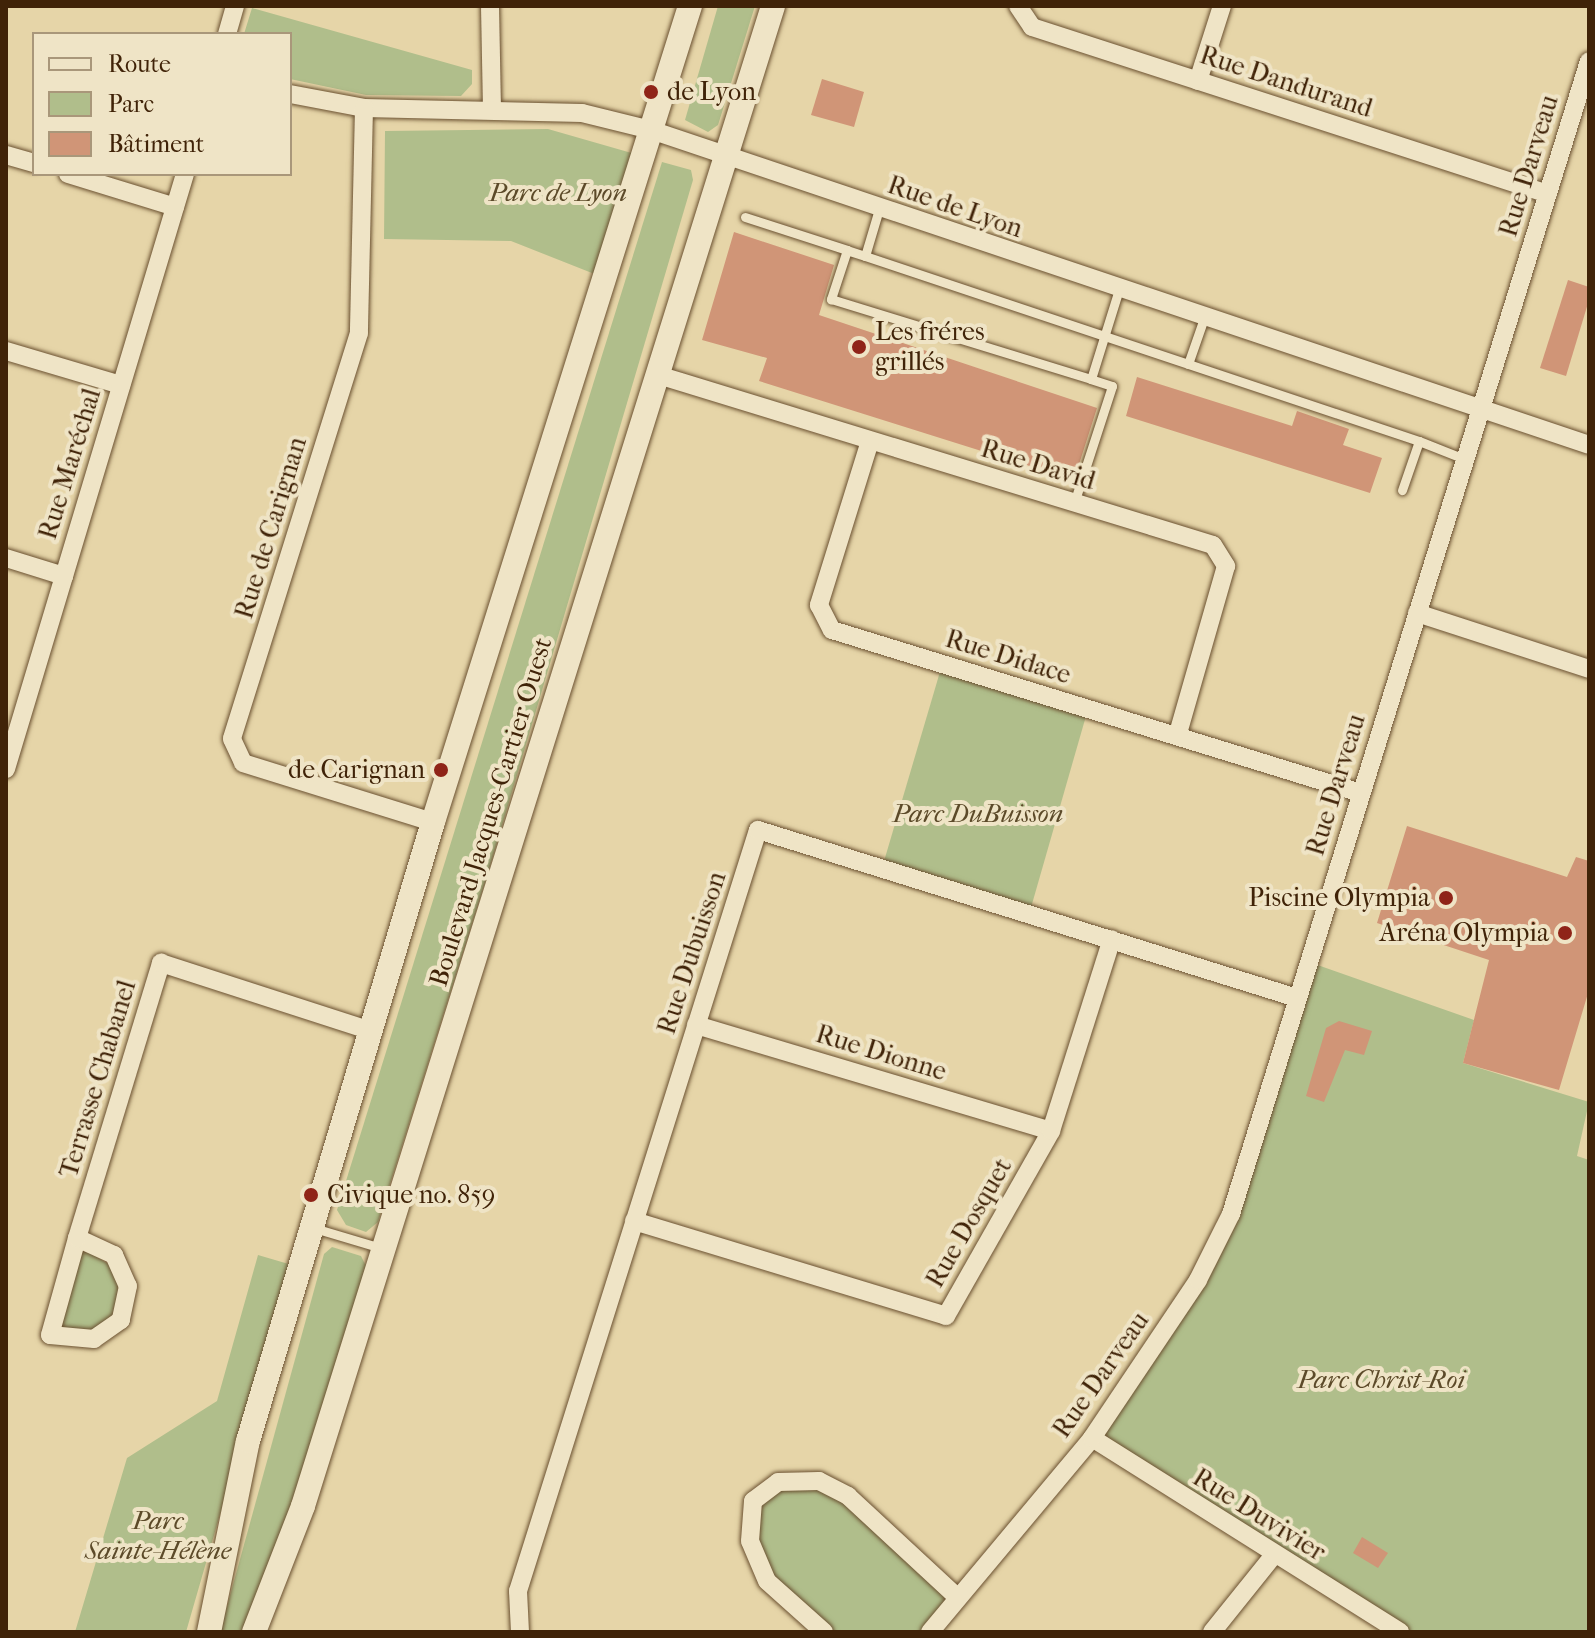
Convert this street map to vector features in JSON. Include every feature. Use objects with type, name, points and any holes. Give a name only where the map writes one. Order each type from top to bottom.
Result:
[{"type":"main road","name":"Boulevard Jacques-Cartier Ouest","points":[[209,1632],[248,1441],[433,822],[690,6]]},
{"type":"main road","name":"Boulevard Jacques-Cartier Ouest","points":[[254,1632],[384,1249],[773,6]]},
{"type":"street","points":[[228,32],[235,6]]},
{"type":"street","points":[[490,6],[492,106]]},
{"type":"street","name":"Rue Dandurand","points":[[1018,6],[1032,27],[1548,194]]},
{"type":"street","points":[[1198,81],[1222,6]]},
{"type":"street","name":"Rue Darveau","points":[[930,1632],[1092,1438],[1198,1280],[1231,1214],[1589,61]]},
{"type":"street","name":"Rue de Lyon","points":[[292,94],[364,108],[492,106],[582,113],[651,130],[726,158],[1589,445]]},
{"type":"street","name":"Rue de Carignan","points":[[364,108],[359,333],[232,739],[243,763],[433,822]]},
{"type":"street","points":[[6,155],[32,162]]},
{"type":"street","points":[[74,176],[175,207]]},
{"type":"street","name":"Rue Maréchal","points":[[8,756],[184,176]]},
{"type":"street","points":[[6,351],[121,385]]},
{"type":"street","name":"Rue David","points":[[658,375],[1213,545],[1226,566],[1178,733]]},
{"type":"street","name":"Rue Didace","points":[[870,441],[819,605],[832,630],[1178,733],[1361,793]]},
{"type":"street","points":[[6,558],[64,576]]},
{"type":"street","points":[[1417,613],[1589,669]]},
{"type":"street","name":"Rue Dubuisson","points":[[520,1632],[518,1591],[758,830],[1297,998]]},
{"type":"street","name":"Rue Dosquet","points":[[634,1221],[946,1316],[1051,1131],[1112,939]]},
{"type":"street","name":"Terrasse Chabanel","points":[[77,1238],[114,1255],[128,1286],[121,1320],[94,1339],[50,1335],[77,1238],[161,963],[371,1031]]},
{"type":"street","name":"Rue Dionne","points":[[696,1025],[1051,1131]]},
{"type":"street","name":"Rue Duvivier","points":[[1092,1438],[1273,1556],[1400,1632]]},
{"type":"street","points":[[824,1632],[767,1581],[750,1541],[753,1501],[778,1482],[819,1481],[848,1496],[957,1597]]},
{"type":"street","points":[[1212,1632],[1273,1556]]},
{"type":"lane","points":[[865,256],[879,209]]},
{"type":"lane","points":[[745,217],[1419,441],[1467,460]]},
{"type":"lane","points":[[847,250],[831,299],[1112,386],[1074,503]]},
{"type":"lane","points":[[1091,379],[1119,289]]},
{"type":"lane","points":[[1188,364],[1204,318]]},
{"type":"lane","points":[[1402,490],[1419,441]]},
{"type":"lane","points":[[314,1228],[384,1249]]},
{"type":"green space","points":[[718,6],[755,6],[718,125],[708,132],[685,120]]},
{"type":"green space","points":[[252,8],[472,70],[472,84],[461,96],[366,95],[292,79],[292,32],[245,32]]},
{"type":"green space","name":"Parc de Lyon","points":[[548,129],[635,154],[597,275],[511,241],[384,239],[385,131]]},
{"type":"green space","points":[[662,162],[691,170],[693,180],[488,873],[378,1222],[366,1232],[346,1225],[337,1210]]},
{"type":"green space","name":"Parc DuBuisson","points":[[942,665],[1088,709],[1030,911],[882,868]]},
{"type":"green space","name":"Parc Christ-Roi","points":[[1309,962],[1474,1020],[1463,1063],[1589,1102],[1577,1156],[1589,1160],[1589,1632],[1400,1632],[1092,1438],[1231,1214]]},
{"type":"green space","points":[[332,1247],[361,1256],[366,1266],[297,1492],[244,1632],[220,1632],[324,1254]]},
{"type":"green space","points":[[83,1248],[108,1264],[120,1287],[114,1315],[91,1331],[60,1328]]},
{"type":"green space","name":"Parc Sainte-Hélène","points":[[258,1255],[292,1265],[186,1632],[75,1632],[127,1458],[217,1401]]},
{"type":"green space","points":[[819,1481],[957,1597],[930,1632],[824,1632],[767,1581],[750,1541],[753,1501],[778,1482]]},
{"type":"building","points":[[822,79],[864,92],[854,127],[811,115]]},
{"type":"building","points":[[734,232],[834,265],[819,315],[1097,408],[1074,480],[759,381],[767,358],[702,340]]},
{"type":"building","points":[[1568,280],[1589,287],[1589,300],[1566,376],[1540,368]]},
{"type":"building","points":[[1137,377],[1292,426],[1297,411],[1349,429],[1343,445],[1382,458],[1370,493],[1126,416]]},
{"type":"building","points":[[1407,826],[1567,877],[1576,857],[1589,861],[1589,990],[1559,1090],[1463,1063],[1489,960],[1377,923]]},
{"type":"building","points":[[1339,1021],[1372,1031],[1364,1055],[1345,1050],[1324,1102],[1306,1096],[1326,1028]]},
{"type":"building","points":[[1362,1537],[1388,1553],[1378,1568],[1353,1553]]},
{"type":"place","name":"de Lyon","points":[[651,92]]},
{"type":"place","name":"Les fréres grillés","points":[[859,347]]},
{"type":"place","name":"de Carignan","points":[[441,770]]},
{"type":"place","name":"Piscine Olympia","points":[[1446,898]]},
{"type":"place","name":"Aréna Olympia","points":[[1565,933]]},
{"type":"place","name":"Civique no. 859","points":[[311,1195]]}]
